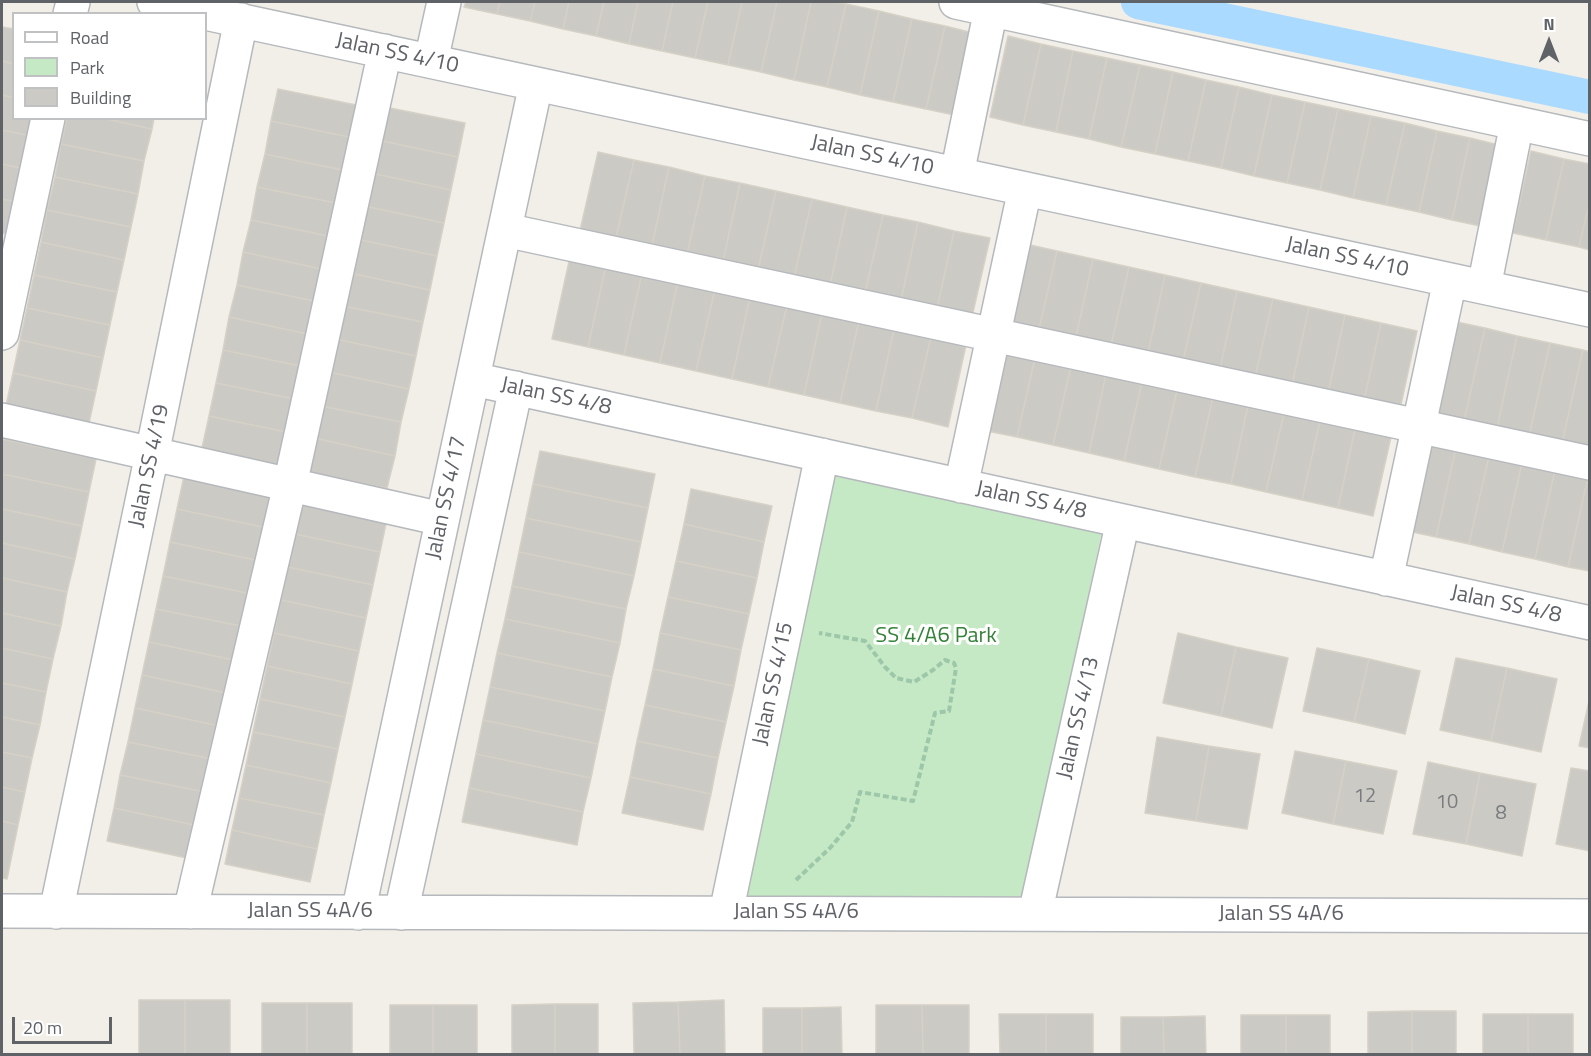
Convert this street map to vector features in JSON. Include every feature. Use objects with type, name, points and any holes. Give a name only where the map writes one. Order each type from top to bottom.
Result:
[{"type":"street","name":"Jalan SS 4/10","points":[[154,2],[202,12]]},
{"type":"street","points":[[431,61],[444,2]]},
{"type":"street","points":[[956,2],[1590,139]]},
{"type":"street","points":[[957,174],[991,9]]},
{"type":"street","name":"Jalan SS 4/10","points":[[207,13],[1590,310]]},
{"type":"street","name":"Jalan SS 4/19","points":[[56,912],[241,20]]},
{"type":"street","points":[[190,912],[290,485],[385,51]]},
{"type":"street","name":"Jalan SS 4/17","points":[[358,913],[536,84]]},
{"type":"street","points":[[2,333],[48,120]]},
{"type":"street","points":[[1484,287],[1517,123]]},
{"type":"street","points":[[961,486],[1025,189]]},
{"type":"street","points":[[505,230],[1590,463]]},
{"type":"street","points":[[1386,579],[1450,280]]},
{"type":"street","name":"Jalan SS 4/8","points":[[473,379],[1590,623]]},
{"type":"street","name":"Jalan SS 4/17","points":[[401,913],[516,388]]},
{"type":"street","points":[[2,420],[442,519]]},
{"type":"street","name":"Jalan SS 4/15","points":[[726,913],[822,455]]},
{"type":"street","name":"Jalan SS 4/13","points":[[1035,914],[1123,521]]},
{"type":"street","name":"Jalan SS 4A/6","points":[[2,911],[1590,916]]},
{"type":"path","points":[[778,913],[791,884],[830,848],[852,822],[860,792],[913,801],[935,713],[949,711],[956,668],[954,663],[945,660],[914,682],[896,678],[865,641],[786,627]]},
{"type":"green space","name":"SS 4/A6 Park","points":[[827,472],[1103,526],[1023,899],[742,900]]},
{"type":"building","points":[[466,2],[500,2],[497,14],[464,7]]},
{"type":"building","points":[[500,2],[535,2],[530,21],[497,14]]},
{"type":"building","points":[[535,2],[569,2],[563,29],[530,21]]},
{"type":"building","points":[[569,2],[604,2],[596,36],[563,29]]},
{"type":"building","points":[[604,2],[638,2],[629,44],[596,36]]},
{"type":"building","points":[[638,2],[673,2],[662,51],[629,44]]},
{"type":"building","points":[[673,2],[708,2],[695,58],[662,51]]},
{"type":"building","points":[[708,2],[742,2],[728,65],[695,58]]},
{"type":"building","points":[[742,2],[777,2],[761,72],[728,65]]},
{"type":"building","points":[[777,2],[811,2],[794,80],[761,72]]},
{"type":"building","points":[[811,2],[846,4],[827,87],[794,80]]},
{"type":"building","points":[[846,4],[879,11],[860,95],[827,87]]},
{"type":"building","points":[[879,11],[912,19],[893,102],[860,95]]},
{"type":"building","points":[[912,19],[945,26],[926,109],[893,102]]},
{"type":"building","points":[[945,26],[977,34],[959,116],[926,109]]},
{"type":"building","points":[[2,27],[12,29],[12,64],[2,61]]},
{"type":"building","points":[[1008,36],[1041,44],[1023,125],[990,117]]},
{"type":"building","points":[[1041,44],[1073,51],[1056,132],[1023,125]]},
{"type":"building","points":[[1073,51],[1107,58],[1089,139],[1056,132]]},
{"type":"building","points":[[1107,58],[1140,65],[1121,147],[1089,139]]},
{"type":"building","points":[[2,61],[12,64],[12,98],[2,95]]},
{"type":"building","points":[[1140,65],[1173,72],[1155,154],[1121,147]]},
{"type":"building","points":[[1173,72],[1206,80],[1188,161],[1155,154]]},
{"type":"building","points":[[1206,80],[1239,87],[1221,168],[1188,161]]},
{"type":"building","points":[[1239,87],[1272,95],[1254,176],[1221,168]]},
{"type":"building","points":[[278,89],[361,106],[354,138],[271,121]]},
{"type":"building","points":[[2,95],[12,98],[12,120],[45,120],[41,138],[2,130]]},
{"type":"building","points":[[1272,95],[1305,102],[1287,183],[1254,176]]},
{"type":"building","points":[[1305,102],[1338,109],[1320,190],[1287,183]]},
{"type":"building","points":[[380,106],[465,123],[458,157],[373,139]]},
{"type":"building","points":[[1338,109],[1371,116],[1353,198],[1320,190]]},
{"type":"building","points":[[1371,116],[1405,123],[1386,205],[1353,198]]},
{"type":"building","points":[[67,120],[111,120],[152,129],[144,161],[61,144]]},
{"type":"building","points":[[111,120],[154,120],[152,129]]},
{"type":"building","points":[[271,121],[354,138],[347,171],[265,154]]},
{"type":"building","points":[[1405,123],[1437,131],[1419,212],[1386,205]]},
{"type":"building","points":[[2,130],[41,138],[33,171],[2,164]]},
{"type":"building","points":[[1437,131],[1470,138],[1452,220],[1419,212]]},
{"type":"building","points":[[1470,138],[1503,146],[1485,227],[1452,220]]},
{"type":"building","points":[[373,139],[458,157],[451,190],[366,172]]},
{"type":"building","points":[[61,144],[144,161],[138,194],[55,177]]},
{"type":"building","points":[[1531,151],[1564,159],[1546,240],[1513,233]]},
{"type":"building","points":[[598,152],[634,160],[615,242],[579,235]]},
{"type":"building","points":[[265,154],[347,171],[340,204],[257,187]]},
{"type":"building","points":[[1564,159],[1590,164],[1590,200],[1579,247],[1546,240]]},
{"type":"building","points":[[634,160],[669,167],[651,250],[615,242]]},
{"type":"building","points":[[2,164],[33,171],[27,204],[2,199]]},
{"type":"building","points":[[669,167],[705,176],[686,258],[651,250]]},
{"type":"building","points":[[366,172],[451,190],[444,223],[359,205]]},
{"type":"building","points":[[705,176],[740,183],[722,266],[686,258]]},
{"type":"building","points":[[55,177],[138,194],[131,227],[47,210]]},
{"type":"building","points":[[740,183],[776,191],[757,274],[722,266]]},
{"type":"building","points":[[257,187],[340,204],[333,237],[251,220]]},
{"type":"building","points":[[776,191],[812,199],[793,282],[757,274]]},
{"type":"building","points":[[2,199],[27,204],[19,237],[2,233]]},
{"type":"building","points":[[812,199],[847,207],[829,290],[793,282]]},
{"type":"building","points":[[1590,200],[1590,250],[1579,247]]},
{"type":"building","points":[[359,205],[444,223],[437,256],[352,238]]},
{"type":"building","points":[[847,207],[883,215],[864,297],[829,290]]},
{"type":"building","points":[[47,210],[131,227],[124,260],[41,242]]},
{"type":"building","points":[[883,215],[918,222],[900,305],[864,297]]},
{"type":"building","points":[[251,220],[333,237],[326,270],[243,252]]},
{"type":"building","points":[[918,222],[954,231],[936,313],[900,305]]},
{"type":"building","points":[[954,231],[990,238],[971,321],[936,313]]},
{"type":"building","points":[[352,238],[437,256],[430,290],[345,272]]},
{"type":"building","points":[[41,242],[124,260],[117,292],[34,275]]},
{"type":"building","points":[[1021,243],[1057,251],[1039,329],[1004,321]]},
{"type":"building","points":[[1057,251],[1093,259],[1076,337],[1039,329]]},
{"type":"building","points":[[243,252],[326,270],[319,302],[237,285]]},
{"type":"building","points":[[570,257],[606,265],[588,347],[552,339]]},
{"type":"building","points":[[1093,259],[1129,267],[1111,345],[1076,337]]},
{"type":"building","points":[[606,265],[642,273],[624,355],[588,347]]},
{"type":"building","points":[[1129,267],[1165,275],[1148,353],[1111,345]]},
{"type":"building","points":[[345,272],[430,290],[423,322],[338,305]]},
{"type":"building","points":[[642,273],[678,281],[660,363],[624,355]]},
{"type":"building","points":[[34,275],[117,292],[110,325],[27,308]]},
{"type":"building","points":[[1165,275],[1201,283],[1183,361],[1148,353]]},
{"type":"building","points":[[678,281],[715,289],[696,371],[660,363]]},
{"type":"building","points":[[1201,283],[1237,291],[1220,369],[1183,361]]},
{"type":"building","points":[[237,285],[319,302],[312,335],[229,317]]},
{"type":"building","points":[[715,289],[750,297],[732,379],[696,371]]},
{"type":"building","points":[[1237,291],[1273,299],[1255,377],[1220,369]]},
{"type":"building","points":[[750,297],[787,305],[768,387],[732,379]]},
{"type":"building","points":[[1273,299],[1309,307],[1292,385],[1255,377]]},
{"type":"building","points":[[338,305],[423,322],[416,356],[331,338]]},
{"type":"building","points":[[787,305],[822,313],[804,395],[768,387]]},
{"type":"building","points":[[1309,307],[1345,315],[1328,393],[1292,385]]},
{"type":"building","points":[[27,308],[110,325],[103,358],[20,340]]},
{"type":"building","points":[[822,313],[859,321],[840,403],[804,395]]},
{"type":"building","points":[[1345,315],[1381,323],[1364,401],[1328,393]]},
{"type":"building","points":[[229,317],[312,335],[305,367],[223,350]]},
{"type":"building","points":[[859,321],[894,329],[876,411],[840,403]]},
{"type":"building","points":[[1452,321],[1485,328],[1464,421],[1431,414]]},
{"type":"building","points":[[1381,323],[1417,331],[1400,409],[1364,401]]},
{"type":"building","points":[[1485,328],[1517,336],[1497,428],[1464,421]]},
{"type":"building","points":[[894,329],[931,337],[912,418],[876,411]]},
{"type":"building","points":[[1517,336],[1550,343],[1529,436],[1497,428]]},
{"type":"building","points":[[931,337],[966,345],[948,427],[912,418]]},
{"type":"building","points":[[331,338],[416,356],[409,389],[324,371]]},
{"type":"building","points":[[20,340],[103,358],[96,391],[13,373]]},
{"type":"building","points":[[1550,343],[1583,350],[1562,443],[1529,436]]},
{"type":"building","points":[[223,350],[305,367],[299,400],[216,383]]},
{"type":"building","points":[[999,350],[1035,358],[1017,437],[982,430]]},
{"type":"building","points":[[1583,350],[1590,352],[1590,449],[1562,443]]},
{"type":"building","points":[[1035,358],[1071,366],[1053,445],[1017,437]]},
{"type":"building","points":[[1071,366],[1106,374],[1089,453],[1053,445]]},
{"type":"building","points":[[324,371],[409,389],[401,422],[316,405]]},
{"type":"building","points":[[13,373],[96,391],[89,423],[6,406]]},
{"type":"building","points":[[1106,374],[1142,382],[1124,461],[1089,453]]},
{"type":"building","points":[[1142,382],[1177,390],[1159,469],[1124,461]]},
{"type":"building","points":[[216,383],[299,400],[291,433],[209,416]]},
{"type":"building","points":[[1177,390],[1213,397],[1195,477],[1159,469]]},
{"type":"building","points":[[1213,397],[1248,405],[1231,484],[1195,477]]},
{"type":"building","points":[[316,405],[401,422],[395,456],[310,437]]},
{"type":"building","points":[[1248,405],[1284,413],[1266,492],[1231,484]]},
{"type":"building","points":[[1284,413],[1320,421],[1302,500],[1266,492]]},
{"type":"building","points":[[209,416],[291,433],[285,466],[202,448]]},
{"type":"building","points":[[1320,421],[1355,429],[1338,508],[1302,500]]},
{"type":"building","points":[[1355,429],[1391,437],[1373,516],[1338,508]]},
{"type":"building","points":[[310,437],[395,456],[387,488],[302,471]]},
{"type":"building","points":[[2,439],[96,459],[89,492],[2,474]]},
{"type":"building","points":[[1423,441],[1456,448],[1436,537],[1403,530]]},
{"type":"building","points":[[1456,448],[1489,456],[1469,544],[1436,537]]},
{"type":"building","points":[[540,451],[655,474],[648,508],[533,484]]},
{"type":"building","points":[[1489,456],[1522,463],[1502,552],[1469,544]]},
{"type":"building","points":[[1522,463],[1555,470],[1535,559],[1502,552]]},
{"type":"building","points":[[1555,470],[1588,477],[1568,567],[1535,559]]},
{"type":"building","points":[[2,474],[89,492],[82,526],[2,509]]},
{"type":"building","points":[[184,476],[278,496],[272,529],[177,509]]},
{"type":"building","points":[[1588,477],[1590,478],[1590,571],[1568,567]]},
{"type":"building","points":[[533,484],[648,508],[641,542],[526,518]]},
{"type":"building","points":[[691,489],[772,506],[764,542],[684,524]]},
{"type":"building","points":[[302,501],[387,519],[380,552],[295,534]]},
{"type":"building","points":[[2,509],[82,526],[75,559],[2,543]]},
{"type":"building","points":[[177,509],[272,529],[265,562],[170,542]]},
{"type":"building","points":[[526,518],[641,542],[634,576],[519,552]]},
{"type":"building","points":[[684,524],[764,542],[757,578],[676,561]]},
{"type":"building","points":[[295,534],[380,552],[373,585],[288,567]]},
{"type":"building","points":[[170,542],[265,562],[257,595],[163,576]]},
{"type":"building","points":[[2,543],[75,559],[67,592],[2,578]]},
{"type":"building","points":[[519,552],[634,576],[626,609],[512,586]]},
{"type":"building","points":[[676,561],[757,578],[749,614],[668,597]]},
{"type":"building","points":[[288,567],[373,585],[366,618],[281,600]]},
{"type":"building","points":[[163,576],[257,595],[251,628],[156,609]]},
{"type":"building","points":[[2,578],[67,592],[61,626],[2,613]]},
{"type":"building","points":[[512,586],[626,609],[620,643],[505,619]]},
{"type":"building","points":[[668,597],[749,614],[741,650],[660,633]]},
{"type":"building","points":[[281,600],[366,618],[359,651],[274,633]]},
{"type":"building","points":[[156,609],[251,628],[243,662],[149,642]]},
{"type":"building","points":[[2,613],[61,626],[53,659],[2,648]]},
{"type":"building","points":[[505,619],[620,643],[612,677],[497,653]]},
{"type":"building","points":[[274,633],[359,651],[352,684],[267,666]]},
{"type":"building","points":[[660,633],[741,650],[734,686],[653,669]]},
{"type":"building","points":[[1178,633],[1236,647],[1221,716],[1163,703]]},
{"type":"building","points":[[149,642],[243,662],[236,695],[142,675]]},
{"type":"building","points":[[1236,647],[1288,658],[1272,728],[1221,716]]},
{"type":"building","points":[[2,648],[53,659],[46,692],[2,683]]},
{"type":"building","points":[[1317,648],[1369,659],[1354,722],[1303,711]]},
{"type":"building","points":[[497,653],[612,677],[605,711],[490,687]]},
{"type":"building","points":[[1456,658],[1507,668],[1491,741],[1440,730]]},
{"type":"building","points":[[1369,659],[1420,671],[1405,734],[1354,722]]},
{"type":"building","points":[[267,666],[352,684],[345,717],[260,699]]},
{"type":"building","points":[[1507,668],[1557,679],[1541,752],[1491,741]]},
{"type":"building","points":[[653,669],[734,686],[726,722],[645,705]]},
{"type":"building","points":[[142,675],[236,695],[229,728],[135,708]]},
{"type":"building","points":[[2,683],[46,692],[40,725],[2,717]]},
{"type":"building","points":[[490,687],[605,711],[598,744],[483,720]]},
{"type":"building","points":[[1590,697],[1590,748],[1579,746]]},
{"type":"building","points":[[260,699],[345,717],[338,749],[253,732]]},
{"type":"building","points":[[645,705],[726,722],[718,758],[637,741]]},
{"type":"building","points":[[135,708],[229,728],[222,761],[128,742]]},
{"type":"building","points":[[2,717],[40,725],[32,758],[2,752]]},
{"type":"building","points":[[483,720],[598,744],[591,778],[476,754]]},
{"type":"building","points":[[253,732],[338,749],[331,783],[246,765]]},
{"type":"building","points":[[1157,737],[1209,746],[1196,821],[1145,813]]},
{"type":"building","points":[[637,741],[718,758],[711,794],[630,777]]},
{"type":"building","points":[[128,742],[222,761],[215,794],[120,775]]},
{"type":"building","points":[[1209,746],[1260,754],[1247,829],[1196,821]]},
{"type":"building","points":[[1295,751],[1346,761],[1333,824],[1282,813]]},
{"type":"building","points":[[2,752],[32,758],[25,792],[2,787]]},
{"type":"building","points":[[476,754],[591,778],[583,812],[469,788]]},
{"type":"building","points":[[1346,761],[1397,771],[1383,834],[1333,824]]},
{"type":"building","points":[[1428,762],[1480,773],[1466,844],[1413,834]]},
{"type":"building","points":[[246,765],[331,783],[324,815],[239,798]]},
{"type":"building","points":[[1571,768],[1590,771],[1590,851],[1556,844]]},
{"type":"building","points":[[1480,773],[1536,784],[1522,856],[1466,844]]},
{"type":"building","points":[[120,775],[215,794],[208,828],[114,808]]},
{"type":"building","points":[[630,777],[711,794],[703,830],[622,813]]},
{"type":"building","points":[[2,787],[25,792],[18,825],[2,821]]},
{"type":"building","points":[[469,788],[583,812],[577,845],[462,822]]},
{"type":"building","points":[[239,798],[324,815],[317,849],[232,830]]},
{"type":"building","points":[[114,808],[208,828],[201,861],[107,841]]},
{"type":"building","points":[[2,821],[18,825],[7,879],[2,878]]},
{"type":"building","points":[[232,830],[317,849],[310,882],[225,864]]},
{"type":"building","points":[[139,1000],[185,1000],[185,1054],[139,1054]]},
{"type":"building","points":[[185,1000],[230,1000],[230,1054],[185,1054]]},
{"type":"building","points":[[724,1000],[725,1054],[680,1054],[678,1002]]},
{"type":"building","points":[[678,1002],[680,1054],[634,1054],[633,1003]]},
{"type":"building","points":[[262,1003],[307,1003],[307,1054],[262,1054]]},
{"type":"building","points":[[307,1003],[352,1003],[352,1054],[307,1054]]},
{"type":"building","points":[[555,1004],[555,1054],[512,1054],[512,1005]]},
{"type":"building","points":[[555,1004],[598,1004],[598,1054],[555,1054]]},
{"type":"building","points":[[390,1005],[433,1005],[433,1054],[390,1054]]},
{"type":"building","points":[[433,1005],[477,1005],[477,1054],[433,1054]]},
{"type":"building","points":[[876,1005],[922,1005],[923,1054],[876,1054]]},
{"type":"building","points":[[922,1005],[969,1005],[969,1054],[923,1054]]},
{"type":"building","points":[[841,1007],[842,1054],[802,1054],[802,1008]]},
{"type":"building","points":[[763,1008],[802,1008],[802,1054],[763,1054]]},
{"type":"building","points":[[1412,1011],[1412,1054],[1368,1054],[1368,1012]]},
{"type":"building","points":[[1412,1011],[1456,1011],[1456,1054],[1412,1054]]},
{"type":"building","points":[[999,1014],[1046,1014],[1046,1054],[1000,1054]]},
{"type":"building","points":[[1046,1014],[1093,1014],[1093,1054],[1046,1054]]},
{"type":"building","points":[[1483,1014],[1528,1014],[1528,1054],[1483,1054]]},
{"type":"building","points":[[1528,1014],[1573,1014],[1573,1054],[1528,1054]]},
{"type":"building","points":[[1241,1015],[1286,1015],[1286,1054],[1241,1054]]},
{"type":"building","points":[[1286,1015],[1330,1015],[1330,1054],[1286,1054]]},
{"type":"building","points":[[1205,1016],[1206,1054],[1164,1054],[1163,1017]]},
{"type":"building","points":[[1121,1017],[1163,1017],[1164,1054],[1121,1054]]},
{"type":"waterway","points":[[1138,2],[1590,97]]}]
